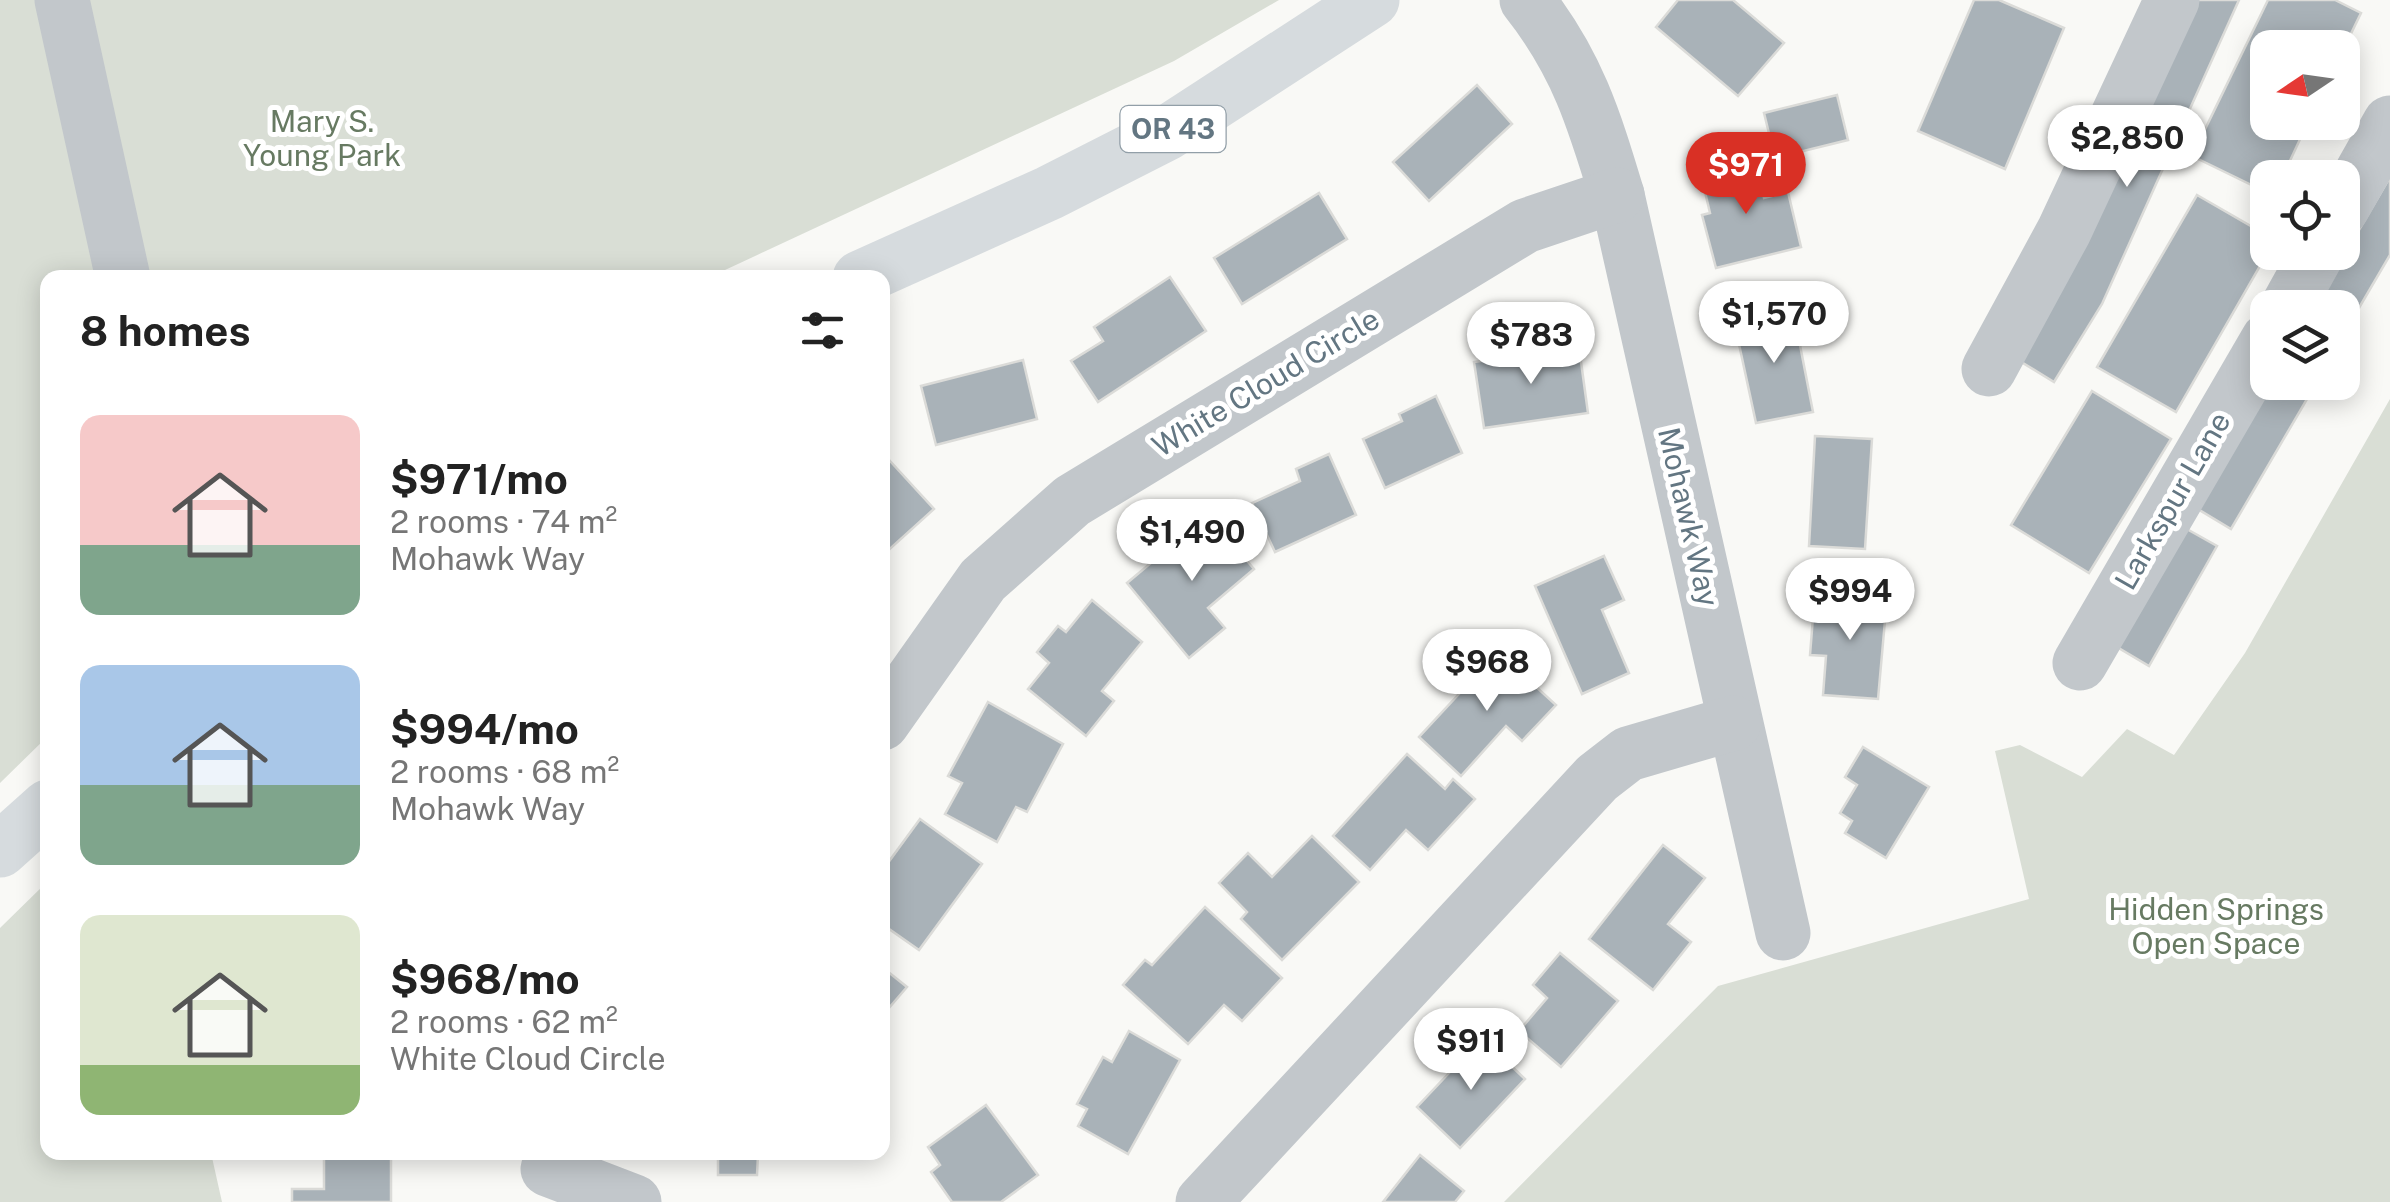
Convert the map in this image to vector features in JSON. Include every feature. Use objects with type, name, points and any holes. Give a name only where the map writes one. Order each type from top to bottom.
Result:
[{"type":"main road","name":"OR 43","points":[[878,270],[1050,193],[1167,133],[1372,0]]},
{"type":"main road","points":[[0,850],[40,814]]},
{"type":"street","points":[[62,0],[121,270]]},
{"type":"street","name":"Mohawk Way","points":[[1527,0],[1560,42],[1595,122],[1617,195],[1783,933]]},
{"type":"street","points":[[1989,368],[2064,231],[2172,0]]},
{"type":"street","points":[[2360,176],[2390,123]]},
{"type":"street","name":"White Cloud Circle","points":[[890,712],[983,580],[1072,501],[1525,226],[1617,195]]},
{"type":"street","name":"Larkspur Lane","points":[[2080,663],[2250,371]]},
{"type":"street","points":[[1203,1202],[1598,778],[1628,754],[1734,724]]},
{"type":"street","points":[[553,1160],[548,1169],[634,1202]]},
{"type":"green space","name":"Mary S. Young Park","points":[[0,0],[1279,0],[1174,61],[725,270],[40,270],[40,744],[0,783]]},
{"type":"green space","name":"Hidden Springs Open Space","points":[[2390,399],[2390,1202],[1504,1202],[1718,986],[2029,899],[1995,751],[2020,745],[2082,777],[2127,729],[2174,755],[2245,653]]},
{"type":"green space","points":[[40,889],[40,1160],[213,1160],[222,1202],[0,1202],[0,928]]},
{"type":"building","points":[[1678,0],[1733,0],[1784,43],[1738,96],[1656,27]]},
{"type":"building","points":[[1974,0],[1999,0],[2064,28],[2005,169],[1918,131]]},
{"type":"building","points":[[2193,0],[2239,0],[2102,304],[2054,382],[2018,360]]},
{"type":"building","points":[[2268,0],[2335,0],[2361,13],[2353,30],[2253,30]]},
{"type":"building","points":[[2250,37],[2250,140],[2300,140],[2290,160],[2250,160],[2250,184],[2192,156]]},
{"type":"building","points":[[1477,85],[1512,124],[1429,201],[1393,162]]},
{"type":"building","points":[[1837,95],[1848,140],[1775,158],[1764,113]]},
{"type":"building","points":[[1756,162],[1764,198],[1788,192],[1801,247],[1716,268],[1702,215],[1710,213],[1701,175]]},
{"type":"building","points":[[2390,177],[2390,255],[2360,306],[2360,290],[2324,290],[2336,270],[2360,270],[2360,228]]},
{"type":"building","points":[[1319,193],[1347,239],[1242,304],[1214,258]]},
{"type":"building","points":[[2197,195],[2250,226],[2250,270],[2258,270],[2176,412],[2097,367]]},
{"type":"building","points":[[1170,277],[1206,331],[1098,402],[1071,361],[1103,341],[1094,327]]},
{"type":"building","points":[[1793,309],[1813,412],[1756,423],[1734,321]]},
{"type":"building","points":[[1579,347],[1588,413],[1484,428],[1474,362]]},
{"type":"building","points":[[1023,360],[1037,419],[936,445],[921,386]]},
{"type":"building","points":[[2092,391],[2171,439],[2089,573],[2011,525]]},
{"type":"building","points":[[1436,396],[1462,453],[1385,488],[1363,439],[1402,421],[1399,414]]},
{"type":"building","points":[[2259,400],[2306,400],[2231,529],[2196,508]]},
{"type":"building","points":[[1815,436],[1872,439],[1865,549],[1809,546]]},
{"type":"building","points":[[1329,454],[1356,515],[1275,552],[1252,503],[1300,481],[1296,469]]},
{"type":"building","points":[[890,461],[934,509],[890,549]]},
{"type":"building","points":[[1208,515],[1254,569],[1208,608],[1225,628],[1189,658],[1127,583]]},
{"type":"building","points":[[2185,528],[2217,546],[2149,666],[2117,647]]},
{"type":"building","points":[[1604,556],[1624,600],[1602,610],[1629,673],[1582,694],[1535,586]]},
{"type":"building","points":[[1815,592],[1887,598],[1878,699],[1823,695],[1826,656],[1810,655]]},
{"type":"building","points":[[1092,600],[1142,642],[1102,691],[1114,701],[1086,736],[1028,689],[1049,663],[1037,652],[1058,626],[1066,632]]},
{"type":"building","points":[[1498,652],[1556,705],[1522,741],[1506,726],[1461,776],[1419,737]]},
{"type":"building","points":[[988,702],[1063,744],[1027,812],[1016,807],[997,842],[945,814],[962,783],[948,776]]},
{"type":"building","points":[[1863,747],[1929,787],[1886,858],[1845,833],[1852,821],[1840,813],[1857,785],[1845,777]]},
{"type":"building","points":[[1407,754],[1445,789],[1453,779],[1475,799],[1428,850],[1406,830],[1370,870],[1333,836]]},
{"type":"building","points":[[920,819],[982,864],[919,950],[890,930],[890,860]]},
{"type":"building","points":[[1312,836],[1359,882],[1282,960],[1241,919],[1247,912],[1219,883],[1248,853],[1272,877]]},
{"type":"building","points":[[1663,845],[1705,878],[1668,924],[1691,942],[1653,990],[1589,939]]},
{"type":"building","points":[[1205,907],[1282,978],[1242,1021],[1224,1005],[1188,1044],[1123,985],[1145,960],[1152,965]]},
{"type":"building","points":[[1560,953],[1618,1001],[1561,1067],[1519,1031],[1547,998],[1533,985]]},
{"type":"building","points":[[890,973],[907,987],[890,1007]]},
{"type":"building","points":[[1129,1031],[1180,1060],[1128,1154],[1078,1126],[1087,1109],[1077,1104],[1103,1057],[1112,1062]]},
{"type":"building","points":[[1482,1038],[1525,1079],[1460,1148],[1417,1107]]},
{"type":"building","points":[[986,1105],[1038,1175],[1001,1202],[952,1202],[931,1172],[940,1165],[928,1147]]},
{"type":"building","points":[[1420,1155],[1464,1191],[1455,1202],[1383,1202]]},
{"type":"building","points":[[324,1160],[391,1160],[391,1202],[292,1202],[292,1189],[324,1189]]},
{"type":"building","points":[[718,1160],[758,1160],[757,1175],[718,1175]]}]
